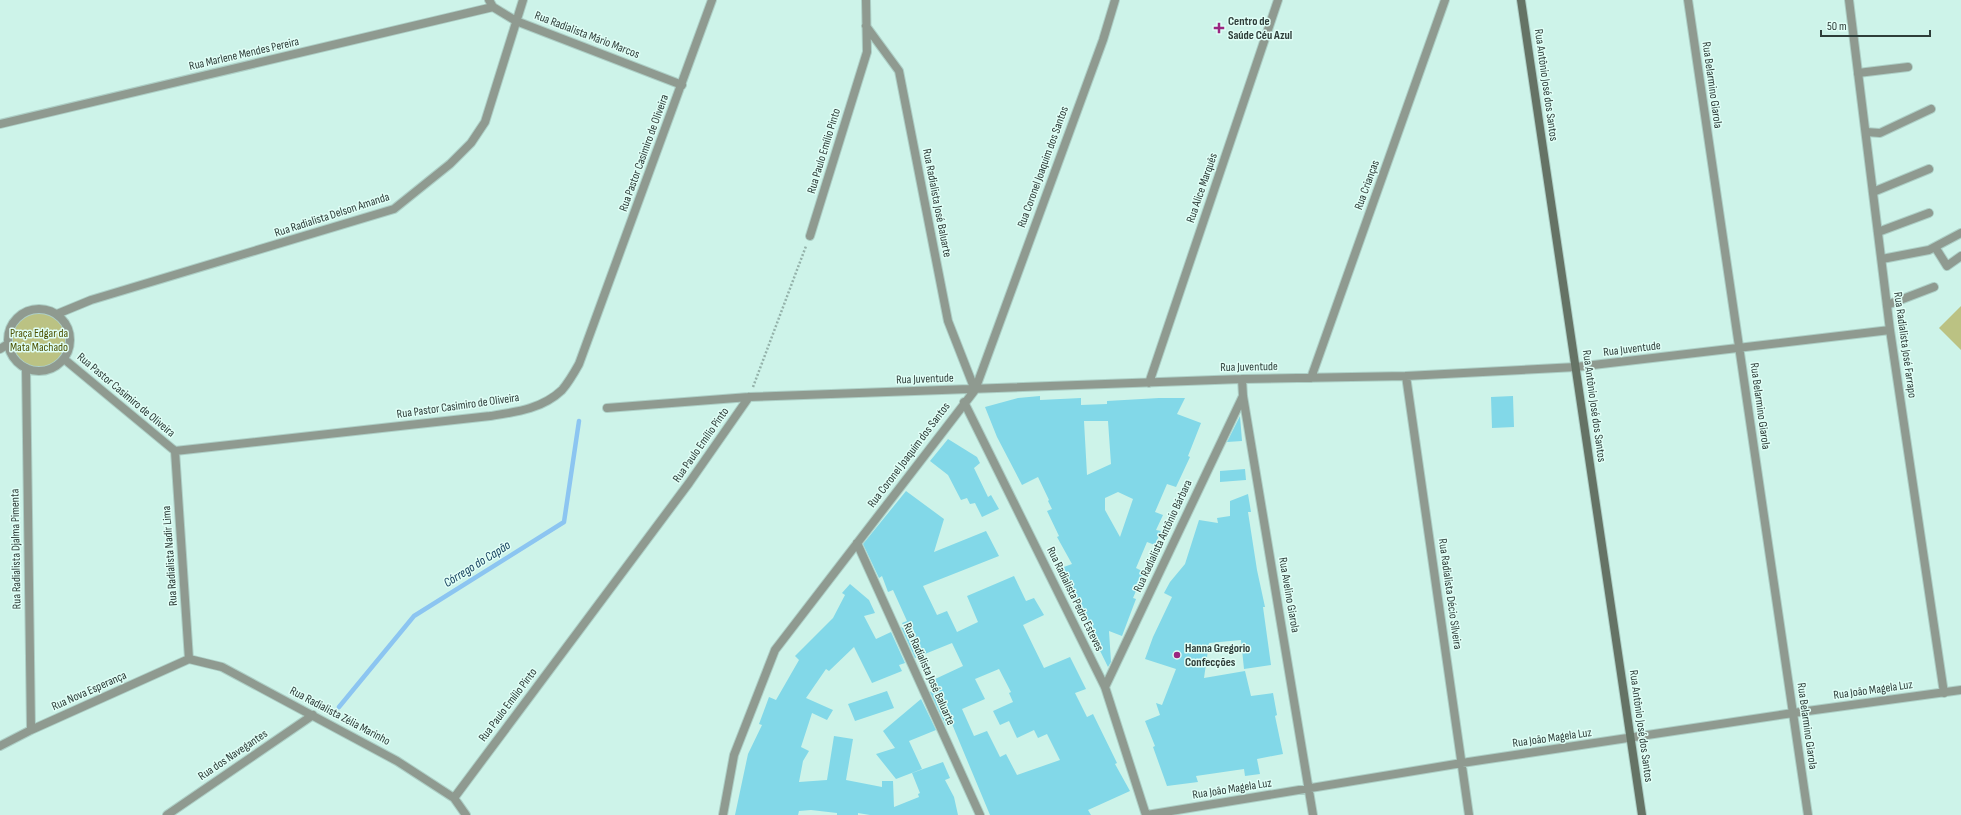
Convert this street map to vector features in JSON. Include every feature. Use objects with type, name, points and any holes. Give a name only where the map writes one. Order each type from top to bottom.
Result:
[{"type":"street","name":"Rua Radialista Delson Amanda","points":[[57,314],[91,300],[394,209],[450,164],[471,143],[485,122],[523,0]]},
{"type":"street","name":"Rua Pastor Casimiro de Oliveira","points":[[64,359],[175,451],[490,416],[530,409],[548,400],[562,390],[579,364],[712,0]]},
{"type":"street","points":[[866,0],[866,26]]},
{"type":"street","name":"Rua Coronel Joaquim dos Santos","points":[[723,815],[734,755],[774,650],[974,390],[1103,40],[1115,0]]},
{"type":"street","name":"Rua Alice Marquês","points":[[1149,383],[1278,0]]},
{"type":"street","name":"Rua Crianças","points":[[1311,378],[1445,0]]},
{"type":"street","name":"Rua Antônio José dos Santos","points":[[1522,0],[1642,815]]},
{"type":"street","name":"Rua Belarmino Giarola","points":[[1688,0],[1808,815]]},
{"type":"street","name":"Rua Radialista José Farrapo","points":[[1849,0],[1890,330],[1944,693]]},
{"type":"street","name":"Rua Radialista Mário Marcos","points":[[491,3],[516,21],[682,85]]},
{"type":"street","name":"Rua Marlene Mendes Pereira","points":[[0,124],[491,3]]},
{"type":"street","name":"Rua Paulo Emílio Pinto","points":[[810,236],[867,52],[866,26]]},
{"type":"street","name":"Rua Radialista José Baluarte","points":[[866,26],[899,71],[948,321],[974,390]]},
{"type":"street","points":[[1858,73],[1908,67]]},
{"type":"street","points":[[1866,132],[1880,133],[1931,109]]},
{"type":"street","points":[[1873,192],[1929,169]]},
{"type":"street","points":[[1878,232],[1929,213]]},
{"type":"street","points":[[1882,259],[1929,250],[1961,233]]},
{"type":"street","points":[[1935,247],[1946,266],[1961,256]]},
{"type":"street","points":[[1888,305],[1934,287]]},
{"type":"street","points":[[38,309],[48,310],[57,314],[67,326],[71,340],[69,350],[64,359],[56,366],[47,370],[36,371],[26,368],[14,358],[8,344],[8,333],[12,324],[19,316],[28,311],[38,309]]},
{"type":"street","name":"Rua Juventude","points":[[607,408],[750,397],[1242,379],[1406,376],[1576,367],[1890,330]]},
{"type":"street","points":[[0,348],[8,344]]},
{"type":"street","name":"Rua Radialista Djalma Pimenta","points":[[26,368],[30,730]]},
{"type":"street","name":"Rua Radialista Décio Silveira","points":[[1406,376],[1469,815]]},
{"type":"street","name":"Rua Avelino Giarola","points":[[1242,379],[1243,396],[1313,815]]},
{"type":"street","name":"Rua Radialista Antônio Bárbara","points":[[1105,687],[1243,396]]},
{"type":"street","name":"Rua Paulo Emílio Pinto","points":[[454,798],[684,489],[750,397]]},
{"type":"street","name":"Rua Radialista Pedro Esteves","points":[[964,402],[1105,687],[1147,815]]},
{"type":"street","name":"Rua Radialista Nadir Lima","points":[[175,451],[190,659]]},
{"type":"street","name":"Rua Radialista José Baluarte","points":[[857,543],[980,815]]},
{"type":"street","name":"Rua Nova Esperança","points":[[0,746],[30,730],[190,659]]},
{"type":"street","name":"Rua Radialista Zélia Marinho","points":[[190,659],[222,667],[397,760],[454,798],[466,815]]},
{"type":"street","name":"Rua João Magela Luz","points":[[1147,815],[1462,763],[1631,739],[1793,713],[1961,690]]},
{"type":"street","name":"Rua dos Navegantes","points":[[166,815],[313,716]]},
{"type":"path","points":[[750,397],[810,236]]},
{"type":"green space","points":[[1961,306],[1961,350],[1939,328]]},
{"type":"green space","name":"Praça Edgar da Mata Machado","points":[[39,312],[50,314],[59,320],[65,329],[67,340],[65,351],[59,360],[50,366],[39,368],[28,366],[19,360],[13,351],[11,340],[13,329],[19,320],[28,314]]},
{"type":"building","points":[[1040,396],[1040,400],[1081,398],[1081,405],[1107,404],[1107,401],[1185,398],[1177,414],[1201,423],[1188,456],[1190,457],[1176,487],[1167,484],[1155,512],[1163,515],[1156,530],[1161,531],[1155,545],[1147,542],[1136,568],[1144,572],[1133,598],[1136,599],[1122,636],[1109,631],[1111,662],[1108,667],[1061,568],[1072,564],[1057,537],[1059,536],[1047,511],[1052,509],[1048,501],[1049,500],[1038,477],[1022,485],[997,437],[985,407],[1018,398]],"holes":[[[1084,421],[1108,421],[1111,464],[1087,475]],[[1118,492],[1133,499],[1120,537],[1105,510],[1105,498]]]},
{"type":"building","points":[[1513,396],[1514,427],[1492,428],[1491,397]]},
{"type":"building","points":[[1240,416],[1242,441],[1227,442]]},
{"type":"building","points":[[948,439],[977,457],[980,463],[974,468],[988,497],[991,495],[999,509],[982,517],[975,503],[970,504],[967,498],[961,500],[948,475],[930,461]]},
{"type":"building","points":[[1245,469],[1246,480],[1220,482],[1220,471]]},
{"type":"building","points":[[906,491],[944,519],[934,552],[986,531],[999,556],[923,586],[937,615],[947,611],[957,632],[978,622],[967,596],[1014,576],[1026,601],[1034,598],[1044,615],[1023,625],[1044,668],[1070,657],[1086,689],[1075,693],[1087,717],[1093,714],[1117,763],[1115,764],[1130,791],[1088,810],[1091,815],[990,815],[952,724],[946,726],[930,692],[937,689],[933,680],[963,666],[952,643],[915,658],[901,627],[905,629],[902,623],[907,621],[893,590],[888,592],[882,576],[879,578],[863,544]],"holes":[[[999,669],[1011,692],[1009,693],[1013,702],[993,711],[1000,725],[1009,721],[1017,738],[1034,730],[1038,738],[1047,734],[1060,760],[1017,775],[1006,754],[1000,757],[987,731],[974,736],[962,709],[985,699],[975,679]]]},
{"type":"building","points":[[1248,494],[1251,512],[1248,512],[1257,570],[1265,607],[1263,607],[1271,665],[1244,669],[1241,640],[1209,643],[1204,678],[1245,671],[1251,696],[1273,693],[1277,715],[1275,716],[1283,754],[1257,759],[1260,774],[1245,776],[1244,769],[1196,776],[1198,782],[1167,786],[1153,747],[1155,746],[1145,721],[1160,715],[1156,703],[1162,705],[1176,669],[1145,659],[1153,637],[1172,597],[1164,593],[1170,582],[1185,564],[1199,520],[1218,523],[1217,518],[1230,516],[1230,501]]},
{"type":"building","points":[[850,584],[869,600],[875,613],[864,616],[876,639],[891,632],[905,663],[899,665],[902,671],[872,683],[854,647],[829,671],[826,669],[806,698],[833,710],[827,720],[812,713],[801,747],[809,751],[803,761],[799,782],[827,780],[834,736],[853,739],[846,780],[882,787],[882,781],[893,781],[894,807],[919,797],[918,794],[920,793],[912,773],[943,762],[950,778],[945,780],[954,797],[958,815],[870,815],[858,813],[858,815],[837,815],[837,813],[811,810],[799,811],[798,815],[735,815],[748,754],[762,725],[759,724],[769,697],[776,700],[799,660],[795,656],[833,618],[845,595],[842,593]]},
{"type":"building","points":[[887,691],[894,708],[855,721],[848,704]]},
{"type":"building","points":[[921,699],[936,730],[909,741],[922,769],[896,779],[876,754],[895,748],[883,731]]},
{"type":"waterway","name":"Córrego do Capão","points":[[339,707],[414,616],[564,522],[579,421]]},
{"type":"place","name":"Centro de Saúde Céu Azul","points":[[1219,28]]},
{"type":"place","name":"Hanna Gregorio Confecções","points":[[1177,655]]}]
